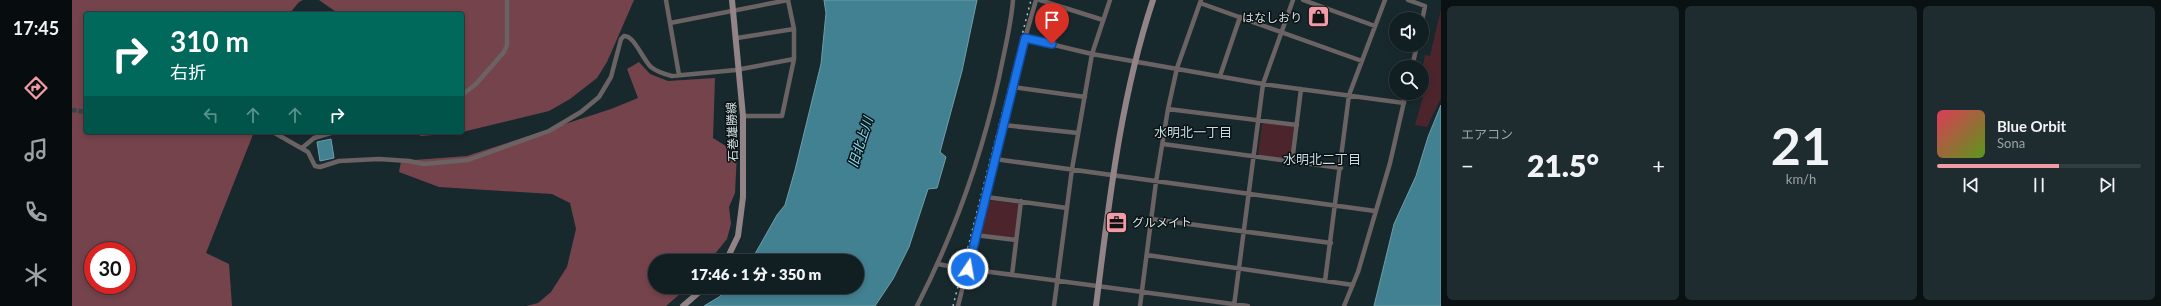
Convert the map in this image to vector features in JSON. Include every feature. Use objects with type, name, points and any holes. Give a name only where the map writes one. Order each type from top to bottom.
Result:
[{"type":"street","points":[[464,93],[476,84],[504,52],[507,46],[507,0]]},
{"type":"street","points":[[666,0],[680,75]]},
{"type":"street","name":"石巻雄勝線","points":[[729,254],[738,236],[741,223],[744,171],[740,69],[732,0]]},
{"type":"street","points":[[670,23],[788,0],[794,29],[794,59],[782,116],[743,116]]},
{"type":"street","points":[[917,306],[938,264],[976,166],[998,78],[1013,0]]},
{"type":"street","points":[[960,306],[967,271],[1012,87],[1036,0]]},
{"type":"street","points":[[1040,0],[1103,20]]},
{"type":"street","points":[[1054,306],[1072,170],[1084,97],[1092,54],[1110,0]]},
{"type":"street","points":[[1096,306],[1114,176],[1134,62],[1153,0]]},
{"type":"street","points":[[1235,305],[1260,120],[1263,84],[1293,0]]},
{"type":"street","points":[[1303,0],[1375,26]]},
{"type":"street","points":[[1325,281],[1341,168],[1349,95],[1385,0]]},
{"type":"street","points":[[1408,0],[1425,6],[1424,12]]},
{"type":"street","points":[[1140,306],[1156,182],[1168,109],[1177,68],[1200,2],[1362,61]]},
{"type":"street","points":[[1220,76],[1240,17]]},
{"type":"street","points":[[737,38],[794,29]]},
{"type":"street","points":[[277,134],[308,152],[315,166],[320,167],[339,161],[379,159],[408,160],[424,164],[468,160],[549,131],[581,112],[599,97],[606,86],[621,39],[624,36],[631,38],[652,68],[662,73],[680,75],[740,69],[794,59]]},
{"type":"street","points":[[1025,38],[1092,54],[1134,62],[1177,68],[1263,84],[1404,103]]},
{"type":"street","points":[[1012,87],[1084,97]]},
{"type":"street","points":[[1292,162],[1301,89]]},
{"type":"street","points":[[1344,306],[1353,285],[1390,163],[1405,100]]},
{"type":"street","points":[[1168,109],[1297,125]]},
{"type":"street","points":[[1003,125],[1078,133]]},
{"type":"street","points":[[302,148],[314,138],[327,134]]},
{"type":"street","points":[[1163,144],[1255,158],[1341,168]]},
{"type":"street","points":[[995,159],[1375,211]]},
{"type":"street","points":[[986,197],[1067,208]]},
{"type":"street","points":[[1012,275],[1021,202]]},
{"type":"street","points":[[1151,219],[1331,243]]},
{"type":"street","points":[[976,235],[1016,240]]},
{"type":"street","points":[[1147,254],[1239,270],[1353,285]]},
{"type":"street","points":[[938,264],[967,271],[1012,275],[1248,306]]},
{"type":"street","points":[[683,306],[697,294]]},
{"type":"shaded area","points":[[72,0],[303,0],[299,2],[291,12],[84,12],[84,134],[253,134],[206,253],[229,264],[232,306],[72,306]]},
{"type":"shaded area","points":[[319,0],[634,0],[607,62],[597,78],[570,99],[549,111],[464,132],[464,12],[336,12]]},
{"type":"shaded area","points":[[1441,9],[1441,98],[1427,127],[1415,125],[1422,100],[1429,100],[1429,60],[1424,60],[1425,55],[1430,56]]},
{"type":"shaded area","points":[[639,62],[650,74],[668,81],[715,78],[713,138],[737,153],[735,193],[729,207],[731,224],[727,239],[715,254],[648,254],[648,294],[680,294],[666,306],[526,306],[538,303],[551,292],[567,267],[576,229],[570,203],[552,194],[439,187],[399,172],[401,161],[467,156],[611,109],[638,98],[627,69]]},
{"type":"shaded area","points":[[1264,123],[1294,127],[1291,161],[1261,157],[1258,154],[1262,125]]},
{"type":"shaded area","points":[[417,134],[446,134],[421,136]]},
{"type":"shaded area","points":[[987,200],[1020,204],[1014,238],[979,233]]},
{"type":"water","name":"旧北上川","points":[[824,0],[977,0],[962,71],[940,152],[946,157],[937,188],[928,189],[909,247],[893,279],[875,306],[704,306],[722,294],[864,294],[864,254],[755,254],[777,215],[785,205],[821,64],[826,13]]},
{"type":"water","points":[[1441,105],[1441,306],[1374,306],[1394,224],[1416,176],[1428,137]]},
{"type":"water","points":[[331,139],[334,158],[320,161],[317,142]]},
{"type":"tunnel","points":[[72,110],[84,112]]},
{"type":"railway","points":[[953,306],[1031,0]]},
{"type":"place","name":"はなしおり","points":[[1318,17]]},
{"type":"place","name":"グルメイト","points":[[1117,222]]},
{"type":"district","name":"水明北一丁目","points":[[1193,132]]},
{"type":"district","name":"水明北二丁目","points":[[1322,159]]},
{"type":"route","points":[[968,269],[1025,38],[1052,44]]}]
